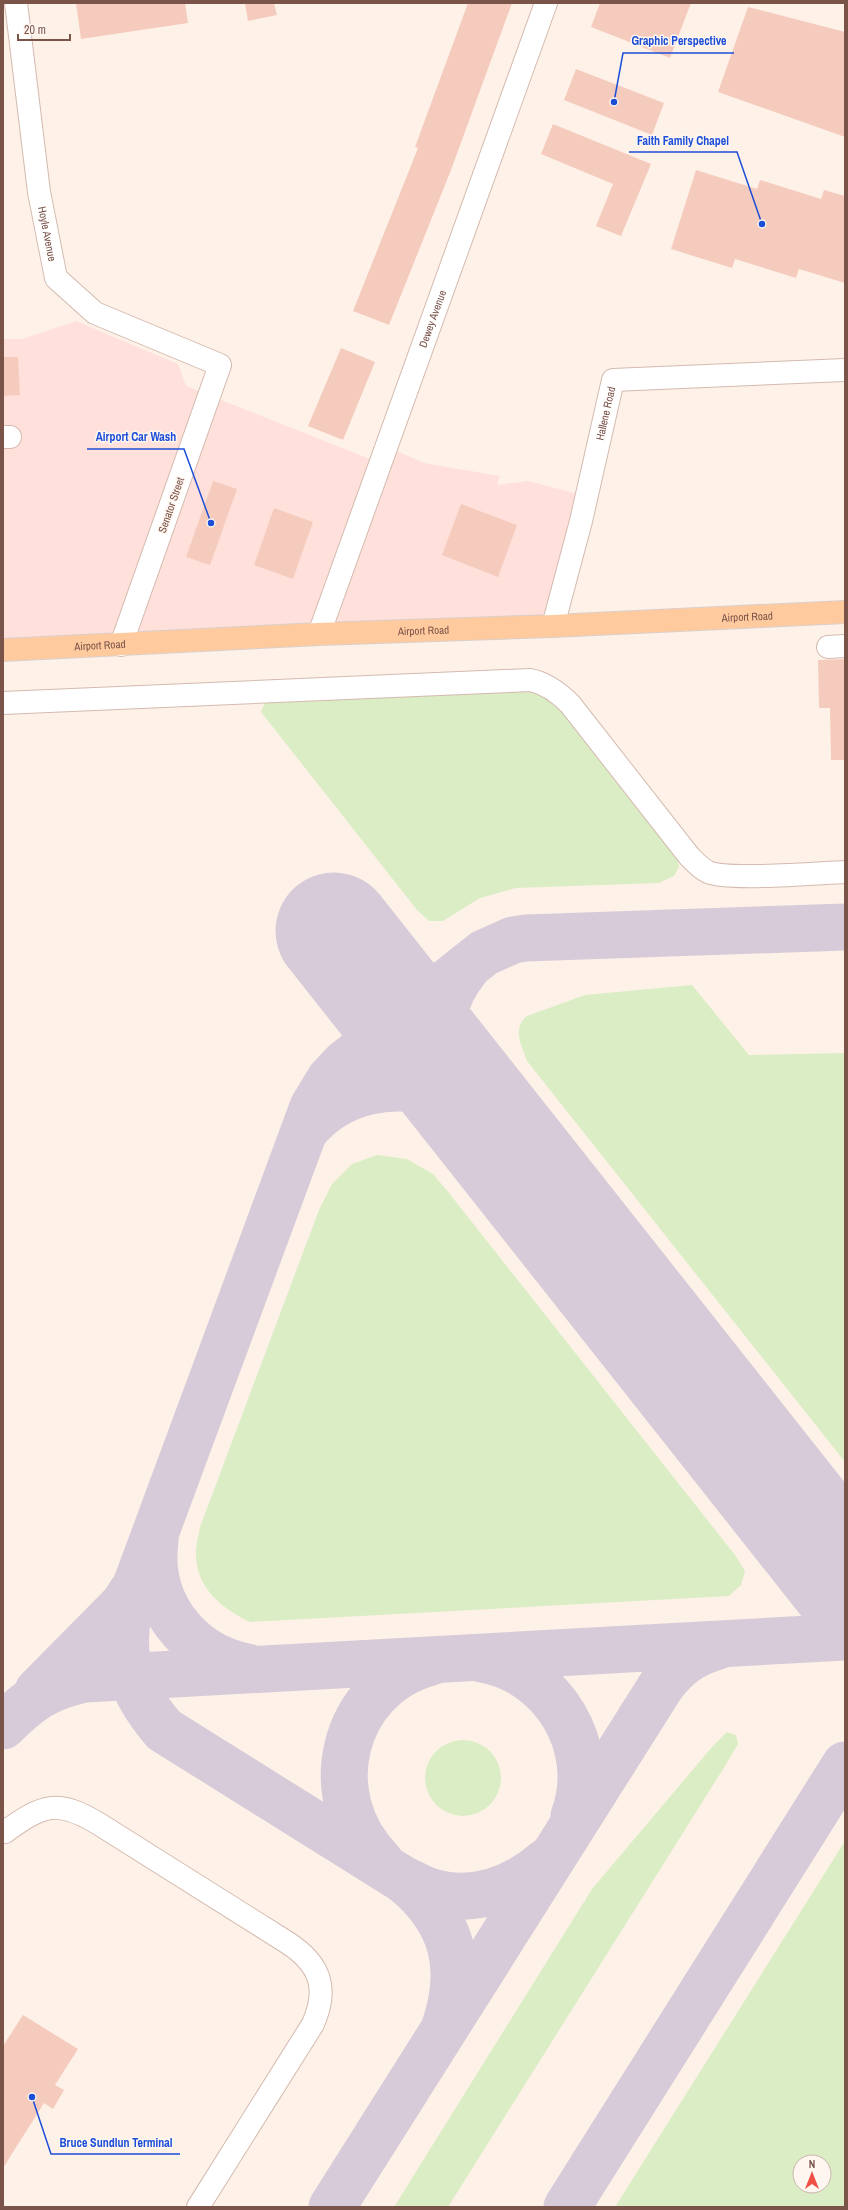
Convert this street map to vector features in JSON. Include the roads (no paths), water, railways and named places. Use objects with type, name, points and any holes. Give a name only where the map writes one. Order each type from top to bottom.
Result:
[{"type":"main road","name":"Airport Road","points":[[3,650],[319,634],[553,626],[845,612]]},
{"type":"street","name":"Hoyle Avenue","points":[[16,3],[39,192],[56,278],[95,313],[220,365]]},
{"type":"street","name":"Dewey Avenue","points":[[319,634],[546,3]]},
{"type":"street","name":"Senator Street","points":[[121,645],[220,365]]},
{"type":"street","name":"Hallene Road","points":[[553,626],[581,521],[613,380],[845,370]]},
{"type":"street","points":[[3,703],[438,683],[530,680],[541,682],[561,695],[570,704],[689,856],[708,872],[716,875],[739,876],[845,872]]},
{"type":"street","points":[[4,1832],[28,1815],[40,1810],[58,1807],[72,1810],[100,1824],[288,1943],[304,1954],[312,1964],[320,1981],[321,1994],[318,2012],[313,2024],[198,2207]]},
{"type":"place","name":"Graphic Perspective","points":[[614,102]]},
{"type":"place","name":"Faith Family Chapel","points":[[762,224]]},
{"type":"place","name":"Airport Car Wash","points":[[211,523]]},
{"type":"place","name":"Bruce Sundlun Terminal","points":[[32,2097]]}]
